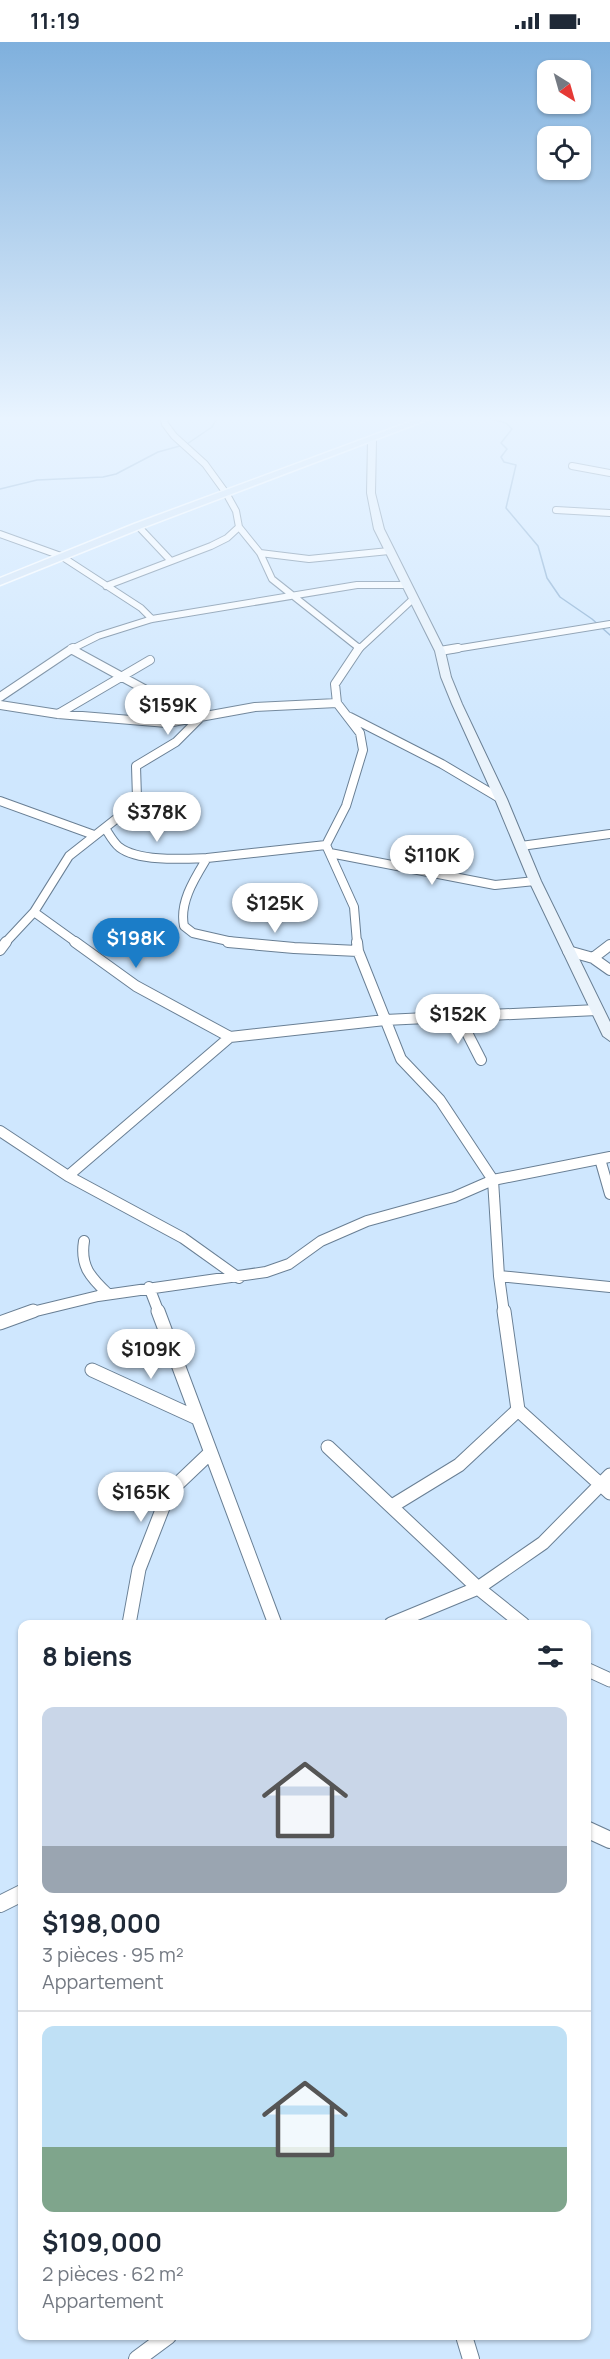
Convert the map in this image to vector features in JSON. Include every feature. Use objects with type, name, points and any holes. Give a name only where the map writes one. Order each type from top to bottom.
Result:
[{"type":"main road","points":[[1,581],[146,523]]},
{"type":"street","points":[[238,523],[260,553],[272,579],[359,648]]},
{"type":"street","points":[[378,523],[440,651],[446,677],[536,881],[610,1036]]},
{"type":"street","points":[[138,526],[171,561]]},
{"type":"street","points":[[106,586],[227,538],[239,527]]},
{"type":"street","points":[[0,534],[61,556],[141,609],[152,619]]},
{"type":"street","points":[[260,553],[299,560],[330,559],[389,550]]},
{"type":"street","points":[[0,697],[71,649],[98,636],[152,619],[357,585],[406,585]]},
{"type":"street","points":[[413,599],[359,648],[335,684],[338,703],[360,733],[363,750],[346,806],[328,849],[354,907],[358,951],[400,1059],[441,1100],[494,1179],[499,1276],[518,1410],[610,1493]]},
{"type":"street","points":[[440,651],[609,625]]},
{"type":"street","points":[[71,649],[199,719]]},
{"type":"street","points":[[58,714],[150,660]]},
{"type":"street","points":[[0,705],[58,714],[167,723],[255,707],[338,703]]},
{"type":"street","points":[[347,716],[442,764],[501,799]]},
{"type":"street","points":[[0,950],[4,940],[34,912],[69,856],[130,808],[137,798],[136,766],[176,742],[199,719]]},
{"type":"street","points":[[0,801],[94,835]]},
{"type":"street","points":[[105,828],[118,846],[131,852],[174,860],[328,849],[495,885],[536,881]]},
{"type":"street","points":[[521,846],[610,834]]},
{"type":"street","points":[[207,858],[189,888],[183,923],[186,930],[196,935],[256,946],[358,951]]},
{"type":"street","points":[[34,912],[136,986],[230,1037]]},
{"type":"street","points":[[593,958],[610,945]]},
{"type":"street","points":[[568,951],[593,958],[610,970]]},
{"type":"street","points":[[68,1176],[230,1037],[385,1020],[597,1010]]},
{"type":"street","points":[[459,1017],[482,1060]]},
{"type":"street","points":[[0,1131],[68,1176],[183,1238],[239,1278]]},
{"type":"street","points":[[0,1323],[22,1314],[108,1294],[148,1287],[239,1278],[266,1272],[289,1264],[321,1241],[367,1221],[454,1197],[494,1179],[605,1158],[610,1194]]},
{"type":"street","points":[[84,1241],[80,1258],[85,1272],[108,1294]]},
{"type":"street","points":[[499,1276],[610,1287]]},
{"type":"street","points":[[148,1287],[273,1620]]},
{"type":"street","points":[[92,1370],[197,1418]]},
{"type":"street","points":[[392,1506],[459,1465],[518,1410]]},
{"type":"street","points":[[328,1447],[478,1588],[518,1620]]},
{"type":"street","points":[[130,1620],[139,1569],[169,1492],[210,1453]]},
{"type":"street","points":[[401,1620],[478,1588],[543,1543],[610,1474]]},
{"type":"street","points":[[591,1670],[610,1680]]},
{"type":"street","points":[[591,1831],[610,1840]]},
{"type":"street","points":[[0,1904],[18,1895]]},
{"type":"street","points":[[137,2359],[163,2340]]},
{"type":"street","points":[[465,2340],[471,2359]]},
{"type":"waterway","points":[[519,523],[538,546],[547,578],[560,597],[592,619],[610,635]]}]
